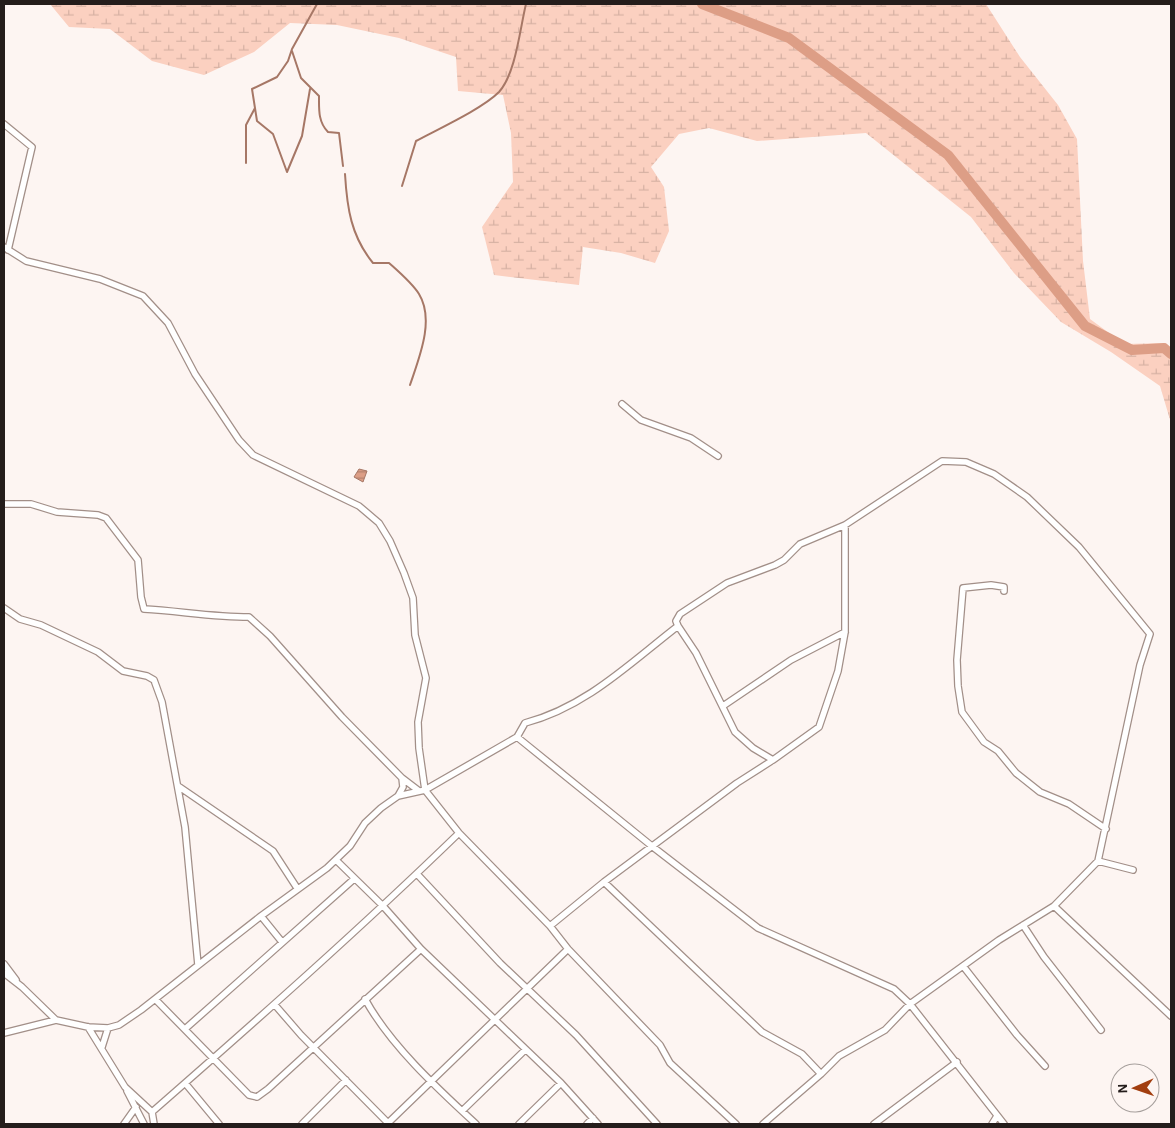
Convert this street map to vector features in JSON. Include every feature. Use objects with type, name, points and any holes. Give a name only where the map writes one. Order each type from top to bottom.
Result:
[{"type":"street","points":[[4,124],[32,147],[6,249],[26,262],[100,279],[144,296],[168,323],[194,374],[238,440],[254,455],[359,506],[379,523],[390,541],[413,598],[415,635],[426,678],[418,722],[422,791]]},
{"type":"street","points":[[622,404],[641,420],[691,438],[718,456]]},
{"type":"street","points":[[763,1124],[840,1056],[885,1030],[910,1004],[963,966],[1054,906],[1098,862],[1140,665],[1150,634],[1079,547],[1027,498],[994,474],[966,462],[942,462],[845,525],[800,544],[784,560],[727,583],[680,614],[676,621],[696,653],[735,732],[753,748],[772,760]]},
{"type":"street","points":[[4,504],[31,504],[57,512],[98,515],[106,518],[138,560],[141,597],[144,609],[192,612],[216,617],[249,617],[270,636],[342,717],[402,778],[422,791],[459,833],[550,926],[568,949],[660,1046],[670,1062],[736,1124]]},
{"type":"street","points":[[550,926],[604,882],[737,783],[819,727],[838,671],[845,632],[845,525]]},
{"type":"street","points":[[1004,590],[1004,587],[991,585],[970,585],[963,588],[958,660],[958,686],[962,712],[984,742],[998,751],[1016,773],[1040,792],[1069,804],[1106,829]]},
{"type":"street","points":[[4,608],[20,619],[41,625],[98,652],[124,671],[147,676],[154,680],[162,702],[178,786],[198,965]]},
{"type":"street","points":[[398,796],[422,791],[517,737],[525,723],[539,720],[590,694],[614,679],[635,659],[678,626]]},
{"type":"street","points":[[723,706],[791,660],[845,632]]},
{"type":"street","points":[[517,737],[653,847],[758,928],[894,989],[910,1004],[956,1062],[993,1121],[1004,1124]]},
{"type":"street","points":[[4,1033],[56,1020],[88,1027],[108,1028],[118,1025],[155,999],[297,888],[336,860],[350,846],[365,823],[398,796],[403,787],[402,778]]},
{"type":"street","points":[[178,786],[273,851],[297,888]]},
{"type":"street","points":[[152,1112],[275,1005],[459,833]]},
{"type":"street","points":[[336,860],[383,906],[421,949],[561,1083],[598,1124]]},
{"type":"street","points":[[1098,862],[1133,870]]},
{"type":"street","points":[[416,874],[526,989],[576,1035],[657,1124]]},
{"type":"street","points":[[185,1029],[354,879]]},
{"type":"street","points":[[604,882],[762,1032],[802,1054],[821,1074]]},
{"type":"street","points":[[1054,906],[1171,1016]]},
{"type":"street","points":[[261,916],[282,942]]},
{"type":"street","points":[[1024,925],[1044,956],[1101,1030]]},
{"type":"street","points":[[155,999],[215,1058],[249,1095],[257,1097],[268,1090],[364,999],[421,949]]},
{"type":"street","points":[[275,1005],[388,1124],[568,949]]},
{"type":"street","points":[[4,964],[22,987]]},
{"type":"street","points":[[963,966],[1017,1035],[1045,1066]]},
{"type":"street","points":[[4,973],[22,987],[56,1020]]},
{"type":"street","points":[[364,999],[374,1016],[432,1081],[476,1124]]},
{"type":"street","points":[[88,1027],[102,1047],[136,1106],[144,1124]]},
{"type":"street","points":[[102,1047],[108,1028]]},
{"type":"street","points":[[462,1111],[525,1050]]},
{"type":"street","points":[[874,1124],[956,1062]]},
{"type":"street","points":[[302,1124],[346,1080]]},
{"type":"street","points":[[186,1083],[219,1124]]},
{"type":"street","points":[[519,1124],[561,1083]]},
{"type":"street","points":[[125,1087],[152,1112],[154,1124]]},
{"type":"street","points":[[124,1124],[136,1106]]},
{"type":"street","points":[[587,1124],[592,1118]]},
{"type":"green space","points":[[50,4],[986,4],[1020,57],[1058,105],[1077,139],[1083,261],[1090,319],[1124,344],[1166,343],[1171,349],[1171,423],[1160,386],[1111,352],[1061,322],[1014,273],[971,217],[866,133],[757,141],[709,128],[679,134],[651,167],[664,187],[669,231],[655,263],[621,253],[583,247],[579,285],[494,275],[482,227],[513,182],[511,133],[503,95],[458,91],[456,57],[399,38],[337,25],[290,23],[254,52],[204,75],[152,61],[110,29],[69,27]]},
{"type":"shaded area","points":[[359,469],[367,471],[363,482],[354,477]]},
{"type":"waterway","points":[[310,89],[302,136],[287,172],[273,134],[257,121],[252,89],[277,77],[288,61],[292,49],[317,4]]},
{"type":"waterway","points":[[402,186],[416,141],[482,105],[499,92],[505,84],[517,50],[526,4]]},
{"type":"waterway","points":[[702,4],[789,38],[948,155],[1085,326],[1132,350],[1164,348],[1171,354]]},
{"type":"waterway","points":[[292,51],[301,78],[319,96],[322,124],[328,132],[339,133],[343,166]]},
{"type":"waterway","points":[[246,163],[246,125],[255,108]]},
{"type":"waterway","points":[[345,174],[349,210],[355,232],[366,253],[373,263],[389,263],[413,286],[424,304],[426,315],[424,339],[410,385]]}]
